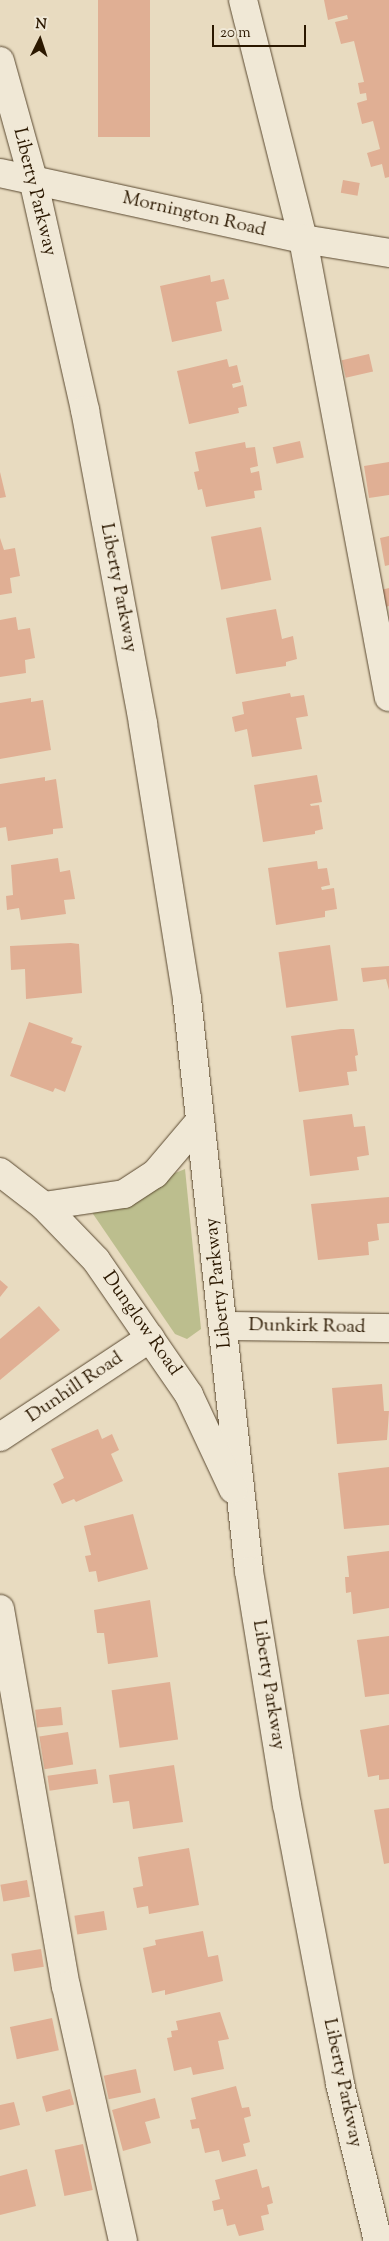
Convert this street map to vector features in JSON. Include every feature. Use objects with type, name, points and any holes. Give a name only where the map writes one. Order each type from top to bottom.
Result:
[{"type":"street","points":[[243,0],[303,238],[389,697]]},
{"type":"street","name":"Liberty Parkway","points":[[0,61],[33,179],[85,410],[141,714],[187,999],[225,1326],[241,1507],[289,1814],[340,2084],[378,2241]]},
{"type":"street","name":"Mornington Road","points":[[0,173],[303,238],[389,253]]},
{"type":"street","points":[[44,1206],[124,1194],[155,1174],[200,1121]]},
{"type":"street","name":"Dunglow Road","points":[[0,1172],[44,1206],[96,1260],[189,1395],[241,1507]]},
{"type":"street","name":"Dunkirk Road","points":[[225,1326],[389,1328]]},
{"type":"street","name":"Dunhill Road","points":[[0,1437],[150,1338]]},
{"type":"street","points":[[0,1609],[66,1986],[123,2241]]},
{"type":"green space","points":[[185,1169],[201,1329],[187,1339],[175,1334],[89,1208]]},
{"type":"building","points":[[98,0],[150,0],[150,137],[98,137]]},
{"type":"building","points":[[324,0],[389,0],[389,177],[385,178],[382,164],[371,167],[367,153],[380,149],[373,121],[362,124],[357,103],[367,100],[366,93],[360,94],[358,83],[364,82],[354,41],[341,44],[335,22],[348,19],[347,15],[328,20]]},
{"type":"building","points":[[343,180],[360,183],[357,196],[341,193]]},
{"type":"building","points":[[210,275],[211,282],[224,279],[229,299],[216,302],[222,331],[172,342],[160,286]]},
{"type":"building","points":[[369,354],[373,372],[346,378],[342,360]]},
{"type":"building","points":[[227,359],[229,367],[237,365],[241,382],[232,384],[233,388],[243,385],[247,406],[238,408],[239,413],[189,424],[177,371]]},
{"type":"building","points":[[300,441],[304,458],[277,464],[273,447]]},
{"type":"building","points":[[245,442],[246,448],[255,447],[258,466],[250,468],[251,473],[259,471],[262,490],[254,491],[255,498],[206,507],[202,489],[198,490],[194,472],[199,471],[195,452]]},
{"type":"building","points":[[389,462],[389,495],[369,498],[364,466]]},
{"type":"building","points":[[0,472],[6,497],[0,498]]},
{"type":"building","points":[[261,527],[271,580],[221,590],[211,537]]},
{"type":"building","points":[[389,536],[389,565],[385,566],[380,538]]},
{"type":"building","points":[[0,538],[4,550],[15,548],[20,576],[10,578],[12,593],[0,595]]},
{"type":"building","points":[[389,588],[389,606],[385,607],[381,590]]},
{"type":"building","points":[[276,609],[282,639],[293,636],[297,659],[286,662],[286,666],[236,674],[226,618]]},
{"type":"building","points":[[16,617],[18,630],[30,628],[35,658],[25,660],[26,673],[0,677],[0,620]]},
{"type":"building","points":[[290,693],[291,697],[304,695],[308,716],[296,718],[302,749],[252,757],[247,729],[235,732],[232,717],[244,714],[242,702]]},
{"type":"building","points":[[31,698],[31,702],[43,700],[51,750],[0,759],[0,703]]},
{"type":"building","points":[[317,775],[322,802],[310,804],[311,806],[319,805],[323,829],[315,831],[315,834],[263,842],[254,785]]},
{"type":"building","points":[[45,777],[45,781],[56,779],[63,828],[53,829],[53,834],[8,841],[6,827],[0,828],[0,784]]},
{"type":"building","points":[[58,858],[60,872],[70,870],[75,899],[64,900],[66,914],[21,920],[19,908],[7,910],[6,896],[13,895],[11,865]]},
{"type":"building","points":[[317,861],[318,869],[327,868],[330,885],[321,887],[322,890],[334,888],[337,909],[325,911],[325,917],[276,925],[268,868]]},
{"type":"building","points":[[79,944],[82,993],[26,999],[25,969],[11,970],[10,946]]},
{"type":"building","points":[[330,945],[338,1000],[286,1008],[279,952]]},
{"type":"building","points":[[389,966],[389,990],[386,979],[363,982],[361,968]]},
{"type":"building","points":[[29,1022],[73,1038],[71,1043],[82,1046],[65,1092],[55,1088],[53,1092],[10,1076]]},
{"type":"building","points":[[354,1029],[358,1055],[355,1056],[357,1071],[347,1072],[349,1085],[299,1092],[291,1036]]},
{"type":"building","points":[[352,1114],[354,1127],[365,1126],[369,1155],[357,1157],[359,1170],[310,1176],[303,1120]]},
{"type":"building","points":[[389,1197],[389,1223],[377,1224],[379,1240],[368,1242],[369,1255],[318,1260],[311,1204]]},
{"type":"building","points":[[0,1280],[8,1287],[0,1297]]},
{"type":"building","points":[[39,1306],[60,1330],[0,1380],[0,1339]]},
{"type":"building","points":[[382,1384],[384,1411],[389,1411],[387,1440],[337,1444],[332,1388]]},
{"type":"building","points":[[98,1429],[102,1439],[112,1434],[119,1450],[111,1454],[123,1481],[76,1502],[74,1499],[62,1504],[53,1484],[64,1478],[51,1449]]},
{"type":"building","points":[[389,1467],[389,1525],[344,1529],[338,1473]]},
{"type":"building","points":[[133,1514],[148,1569],[98,1582],[96,1571],[89,1572],[85,1556],[91,1555],[84,1526]]},
{"type":"building","points":[[389,1551],[389,1608],[353,1614],[351,1592],[346,1593],[345,1577],[349,1577],[347,1556]]},
{"type":"building","points":[[150,1600],[158,1657],[108,1664],[104,1633],[97,1633],[94,1610]]},
{"type":"building","points":[[389,1636],[389,1694],[365,1697],[357,1640]]},
{"type":"building","points":[[170,1682],[178,1739],[120,1748],[112,1690]]},
{"type":"building","points":[[61,1707],[63,1725],[37,1728],[35,1710]]},
{"type":"building","points":[[389,1725],[389,1779],[379,1780],[379,1775],[368,1777],[360,1730]]},
{"type":"building","points":[[68,1732],[73,1765],[45,1769],[39,1737]]},
{"type":"building","points":[[174,1765],[183,1822],[133,1829],[129,1801],[113,1803],[109,1775]]},
{"type":"building","points":[[96,1769],[98,1784],[50,1791],[47,1776]]},
{"type":"building","points":[[389,1808],[389,1863],[384,1864],[374,1810]]},
{"type":"building","points":[[189,1848],[199,1905],[149,1914],[148,1906],[137,1908],[133,1888],[143,1886],[138,1857]]},
{"type":"building","points":[[27,1880],[30,1897],[3,1901],[0,1885]]},
{"type":"building","points":[[104,1911],[107,1930],[77,1934],[74,1916]]},
{"type":"building","points":[[203,1931],[208,1957],[218,1955],[223,1981],[165,1995],[165,1990],[152,1993],[143,1948],[156,1945],[155,1940]]},
{"type":"building","points":[[41,1949],[44,1967],[14,1971],[11,1954]]},
{"type":"building","points":[[220,2012],[229,2039],[218,2041],[224,2069],[193,2075],[191,2067],[174,2071],[167,2038],[172,2037],[171,2031],[178,2030],[176,2021]]},
{"type":"building","points":[[52,2018],[59,2050],[17,2059],[10,2027]]},
{"type":"building","points":[[136,2069],[141,2092],[109,2099],[104,2076]]},
{"type":"building","points":[[236,2086],[242,2108],[249,2107],[251,2116],[244,2118],[250,2142],[243,2144],[246,2156],[222,2162],[219,2150],[205,2153],[199,2128],[192,2129],[190,2120],[196,2119],[191,2098]]},
{"type":"building","points":[[70,2089],[74,2104],[46,2112],[42,2097]]},
{"type":"building","points":[[155,2098],[160,2118],[145,2122],[151,2143],[123,2151],[112,2110]]},
{"type":"building","points":[[14,2102],[20,2125],[0,2130],[0,2105]]},
{"type":"building","points":[[83,2144],[93,2190],[64,2196],[55,2150]]},
{"type":"building","points":[[27,2169],[36,2206],[0,2215],[0,2176]]},
{"type":"building","points":[[257,2169],[262,2188],[269,2186],[273,2203],[267,2205],[269,2214],[261,2216],[264,2230],[239,2236],[235,2224],[227,2226],[223,2209],[214,2211],[212,2201],[220,2199],[215,2180]]}]
